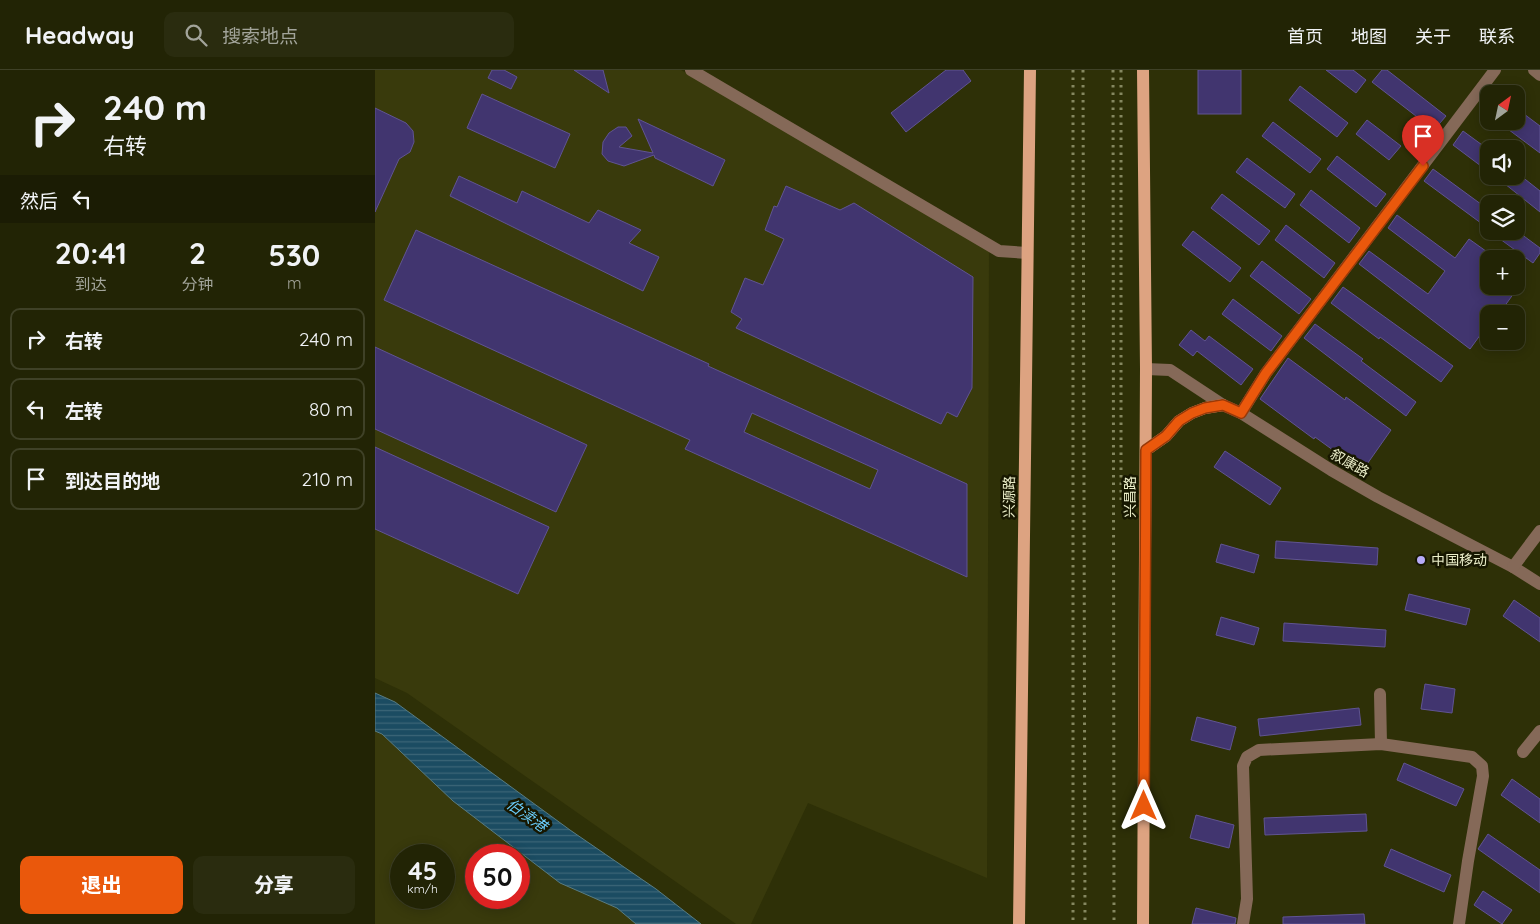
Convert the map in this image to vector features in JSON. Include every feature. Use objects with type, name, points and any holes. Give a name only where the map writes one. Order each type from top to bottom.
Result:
[{"type":"main road","name":"兴源路","points":[[1019,924],[1030,70]]},
{"type":"main road","name":"兴昌路","points":[[1143,70],[1146,369],[1143,924]]},
{"type":"main road","points":[[1146,450],[1166,436],[1179,421],[1192,413],[1205,408],[1223,405]]},
{"type":"street","points":[[691,70],[999,251],[1027,253]]},
{"type":"street","points":[[1241,413],[1266,373],[1495,70]]},
{"type":"street","points":[[1534,70],[1540,75]]},
{"type":"street","name":"叙康路","points":[[1146,369],[1170,370],[1223,405],[1241,413],[1331,470],[1378,497],[1513,567],[1540,584]]},
{"type":"street","points":[[1513,567],[1540,531]]},
{"type":"street","points":[[1380,694],[1381,744]]},
{"type":"street","points":[[1523,752],[1540,731]]},
{"type":"street","points":[[1243,924],[1247,899],[1243,766],[1247,757],[1259,750],[1381,744],[1472,757],[1482,766],[1483,776],[1459,924]]},
{"type":"shaded area","points":[[375,70],[681,70],[989,248],[987,878],[808,803],[751,924],[736,924],[407,693],[375,678]]},
{"type":"shaded area","points":[[375,731],[382,734],[453,801],[509,844],[465,844],[465,909],[530,909],[530,860],[560,883],[617,908],[636,924],[375,924]]},
{"type":"water","name":"伯渎港","points":[[375,693],[395,702],[570,830],[656,889],[701,924],[636,924],[617,908],[560,883],[530,860],[530,844],[509,844],[453,801],[382,734],[375,731]]},
{"type":"building","points":[[492,70],[504,70],[517,77],[511,89],[488,78]]},
{"type":"building","points":[[574,70],[603,70],[609,93]]},
{"type":"building","points":[[946,70],[963,70],[971,81],[906,132],[891,113]]},
{"type":"building","points":[[1198,70],[1241,70],[1241,114],[1198,114]]},
{"type":"building","points":[[1326,70],[1353,70],[1366,80],[1356,93]]},
{"type":"building","points":[[1382,70],[1387,70],[1446,116],[1434,130],[1372,82]]},
{"type":"building","points":[[1300,86],[1348,123],[1337,137],[1289,100]]},
{"type":"building","points":[[482,94],[570,134],[555,168],[467,128]]},
{"type":"building","points":[[375,108],[406,123],[413,131],[414,142],[410,152],[399,159],[375,212]]},
{"type":"building","points":[[1525,115],[1540,126],[1540,153],[1509,130],[1525,130]]},
{"type":"building","points":[[638,119],[725,160],[713,186],[655,158],[654,155],[624,166],[608,161],[602,154],[603,142],[609,133],[618,127],[626,127],[632,136],[619,147],[653,153]]},
{"type":"building","points":[[1367,120],[1401,146],[1389,160],[1356,134]]},
{"type":"building","points":[[1273,122],[1321,159],[1310,173],[1262,136]]},
{"type":"building","points":[[1463,131],[1480,143],[1480,165],[1453,145]]},
{"type":"building","points":[[1337,156],[1386,194],[1376,207],[1327,169]]},
{"type":"building","points":[[1247,158],[1295,194],[1285,208],[1236,172]]},
{"type":"building","points":[[1433,169],[1480,203],[1480,222],[1424,181]]},
{"type":"building","points":[[459,176],[517,203],[522,191],[589,223],[598,210],[641,230],[629,243],[659,257],[643,291],[450,196]]},
{"type":"building","points":[[1525,179],[1540,191],[1540,212],[1525,200],[1525,195],[1519,195],[1506,185],[1525,185]]},
{"type":"building","points":[[786,186],[840,210],[854,203],[973,277],[972,388],[957,417],[947,412],[941,424],[736,328],[742,319],[731,312],[745,278],[763,285],[784,239],[765,230],[774,206],[777,207]]},
{"type":"building","points":[[1311,190],[1360,228],[1349,243],[1300,205]]},
{"type":"building","points":[[1222,194],[1270,231],[1259,245],[1211,208]]},
{"type":"building","points":[[1397,215],[1455,258],[1469,239],[1484,250],[1480,250],[1480,295],[1513,295],[1505,305],[1480,305],[1480,335],[1470,349],[1359,264],[1369,251],[1428,294],[1445,271],[1388,228]]},
{"type":"building","points":[[1286,225],[1335,263],[1324,278],[1275,240]]},
{"type":"building","points":[[416,230],[967,484],[967,577],[685,449],[690,440],[384,300]],"holes":[[[752,413],[878,470],[870,489],[744,432]]]},
{"type":"building","points":[[1193,231],[1241,268],[1230,282],[1182,245]]},
{"type":"building","points":[[1525,237],[1540,248],[1540,253],[1533,263],[1525,257],[1525,250],[1515,250],[1501,240],[1525,240]]},
{"type":"building","points":[[1262,261],[1311,299],[1299,314],[1250,276]]},
{"type":"building","points":[[1343,287],[1453,366],[1441,382],[1331,303]]},
{"type":"building","points":[[1233,299],[1282,336],[1271,351],[1222,314]]},
{"type":"building","points":[[1315,324],[1363,359],[1361,361],[1416,402],[1406,416],[1304,338]]},
{"type":"building","points":[[1191,330],[1205,341],[1209,336],[1253,369],[1241,385],[1197,351],[1193,356],[1179,345]]},
{"type":"building","points":[[375,347],[587,445],[556,512],[375,429]]},
{"type":"building","points":[[1288,358],[1345,400],[1346,397],[1391,430],[1365,467],[1351,457],[1348,461],[1315,437],[1314,439],[1260,399]]},
{"type":"building","points":[[375,447],[549,527],[518,594],[375,529]]},
{"type":"building","points":[[1225,451],[1281,488],[1270,505],[1214,467]]},
{"type":"building","points":[[1276,541],[1378,548],[1377,565],[1275,558]]},
{"type":"building","points":[[1221,544],[1259,555],[1254,573],[1216,562]]},
{"type":"building","points":[[1409,594],[1470,609],[1466,625],[1405,610]]},
{"type":"building","points":[[1514,600],[1540,618],[1540,642],[1503,616]]},
{"type":"building","points":[[1221,617],[1259,628],[1254,645],[1216,635]]},
{"type":"building","points":[[1284,623],[1386,630],[1385,647],[1283,641]]},
{"type":"building","points":[[1425,684],[1455,689],[1452,713],[1421,709]]},
{"type":"building","points":[[1359,708],[1361,725],[1260,736],[1258,719]]},
{"type":"building","points":[[1197,717],[1236,727],[1230,750],[1191,740]]},
{"type":"building","points":[[1404,763],[1464,789],[1456,806],[1397,780]]},
{"type":"building","points":[[1512,779],[1540,799],[1540,823],[1501,795]]},
{"type":"building","points":[[1366,814],[1367,831],[1265,835],[1264,818]]},
{"type":"building","points":[[1196,815],[1234,825],[1229,848],[1190,838]]},
{"type":"building","points":[[1488,834],[1540,870],[1540,893],[1478,849]]},
{"type":"building","points":[[1391,849],[1451,875],[1444,892],[1384,866]]},
{"type":"building","points":[[1483,891],[1512,910],[1502,924],[1474,905]]},
{"type":"building","points":[[1196,908],[1236,918],[1235,924],[1192,924]]},
{"type":"building","points":[[1364,914],[1365,924],[1283,924],[1283,917]]},
{"type":"railway","points":[[1073,70],[1073,924]]},
{"type":"railway","points":[[1083,70],[1085,924]]},
{"type":"railway","points":[[1113,70],[1114,924]]},
{"type":"railway","points":[[1121,70],[1121,502]]},
{"type":"place","name":"中国移动","points":[[1421,560]]},
{"type":"route","points":[[1144,806],[1146,450],[1166,436],[1179,421],[1192,413],[1205,408],[1223,405],[1241,413],[1266,373],[1423,166]]}]
